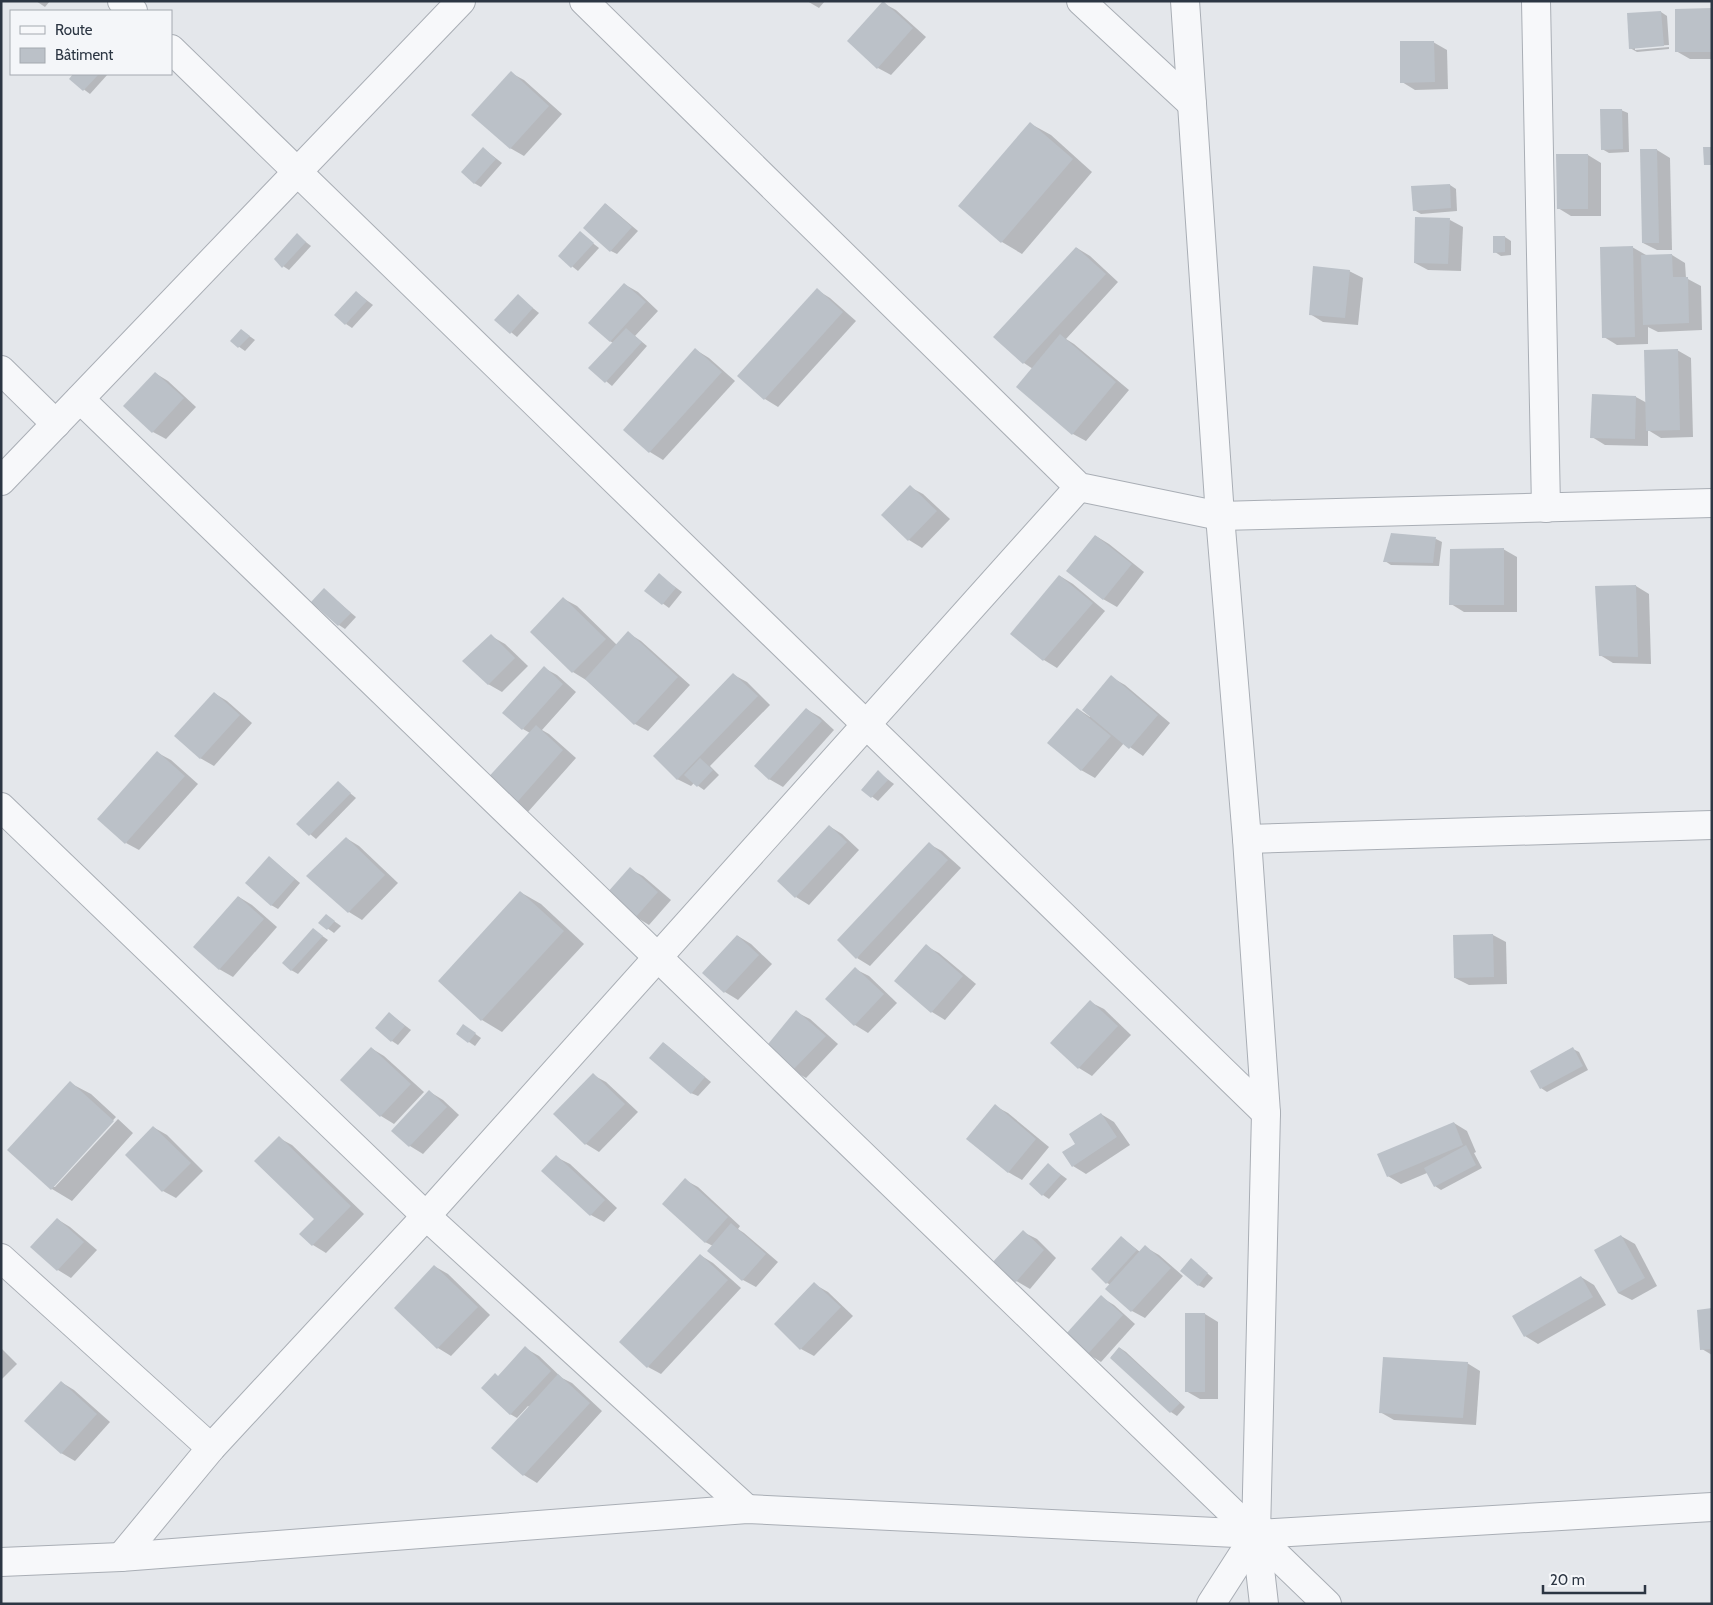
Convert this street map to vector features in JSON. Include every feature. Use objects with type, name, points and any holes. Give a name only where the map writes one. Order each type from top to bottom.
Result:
[{"type":"street","points":[[122,1],[132,10]]},
{"type":"street","points":[[1,481],[461,1]]},
{"type":"street","points":[[584,1],[1079,487],[1220,516],[1712,503]]},
{"type":"street","points":[[1081,1],[1192,104]]},
{"type":"street","points":[[1185,1],[1220,516],[1247,840],[1266,1114],[1256,1534],[1264,1604]]},
{"type":"street","points":[[1536,1],[1546,508]]},
{"type":"street","points":[[172,50],[1266,1114]]},
{"type":"street","points":[[1,370],[56,424]]},
{"type":"street","points":[[80,399],[1328,1604]]},
{"type":"street","points":[[121,1557],[212,1448],[426,1216],[1079,487]]},
{"type":"street","points":[[1,807],[426,1216],[747,1509]]},
{"type":"street","points":[[1247,840],[1712,825]]},
{"type":"street","points":[[1,1258],[212,1448]]},
{"type":"street","points":[[1,1562],[121,1557],[747,1509],[1256,1534],[1712,1507]]},
{"type":"street","points":[[1211,1604],[1256,1534]]},
{"type":"building","points":[[883,1],[913,28],[877,69],[847,41]]},
{"type":"building","points":[[1712,8],[1712,52],[1675,52],[1675,9]]},
{"type":"building","points":[[1661,11],[1664,46],[1629,49],[1627,13]]},
{"type":"building","points":[[1400,41],[1434,41],[1435,82],[1400,83]]},
{"type":"building","points":[[511,71],[549,106],[510,149],[471,115]]},
{"type":"building","points":[[72,75],[98,75],[83,91],[69,79]]},
{"type":"building","points":[[1600,109],[1622,109],[1623,149],[1601,150]]},
{"type":"building","points":[[1030,122],[1073,159],[1001,243],[958,206]]},
{"type":"building","points":[[483,147],[496,159],[474,184],[461,172]]},
{"type":"building","points":[[1703,147],[1712,147],[1712,165],[1704,165]]},
{"type":"building","points":[[1640,149],[1657,149],[1659,243],[1642,243]]},
{"type":"building","points":[[1556,154],[1588,154],[1588,209],[1557,209]]},
{"type":"building","points":[[1450,184],[1451,208],[1413,211],[1411,186]]},
{"type":"building","points":[[605,203],[632,227],[610,252],[583,228]]},
{"type":"building","points":[[1415,217],[1450,218],[1448,264],[1414,263]]},
{"type":"building","points":[[580,231],[594,243],[571,268],[558,256]]},
{"type":"building","points":[[297,233],[306,242],[282,268],[274,259]]},
{"type":"building","points":[[1493,236],[1505,236],[1505,252],[1493,253]]},
{"type":"building","points":[[1633,246],[1635,337],[1602,338],[1600,247]]},
{"type":"building","points":[[1076,247],[1106,274],[1023,364],[993,337]]},
{"type":"building","points":[[1672,254],[1673,277],[1688,277],[1689,323],[1643,325],[1641,255]]},
{"type":"building","points":[[1313,266],[1350,270],[1345,318],[1309,315]]},
{"type":"building","points":[[624,283],[646,302],[610,342],[588,323]]},
{"type":"building","points":[[817,288],[843,312],[764,400],[737,376]]},
{"type":"building","points":[[356,291],[367,301],[345,325],[334,315]]},
{"type":"building","points":[[518,294],[533,308],[510,334],[494,320]]},
{"type":"building","points":[[626,328],[642,342],[605,383],[588,368]]},
{"type":"building","points":[[241,329],[250,336],[238,348],[230,341]]},
{"type":"building","points":[[1060,334],[1116,382],[1072,435],[1016,387]]},
{"type":"building","points":[[695,348],[722,372],[649,453],[623,430]]},
{"type":"building","points":[[1678,349],[1680,430],[1646,431],[1644,350]]},
{"type":"building","points":[[155,372],[184,398],[152,433],[123,406]]},
{"type":"building","points":[[1592,394],[1636,396],[1635,439],[1590,438]]},
{"type":"building","points":[[910,485],[937,511],[908,541],[881,515]]},
{"type":"building","points":[[1391,533],[1436,537],[1433,563],[1383,562]]},
{"type":"building","points":[[1095,535],[1132,564],[1103,600],[1066,571]]},
{"type":"building","points":[[1504,548],[1504,605],[1449,605],[1450,549]]},
{"type":"building","points":[[659,573],[676,588],[662,605],[644,591]]},
{"type":"building","points":[[1059,575],[1093,603],[1043,661],[1010,634]]},
{"type":"building","points":[[1636,585],[1638,657],[1599,656],[1595,586]]},
{"type":"building","points":[[324,588],[351,613],[338,626],[311,602]]},
{"type":"building","points":[[563,597],[606,639],[572,673],[530,632]]},
{"type":"building","points":[[628,631],[678,677],[634,725],[585,679]]},
{"type":"building","points":[[491,634],[515,658],[488,685],[462,661]]},
{"type":"building","points":[[544,666],[563,684],[522,730],[502,713]]},
{"type":"building","points":[[733,673],[758,696],[677,780],[653,756]]},
{"type":"building","points":[[1111,675],[1158,715],[1129,749],[1082,710]]},
{"type":"building","points":[[214,692],[240,715],[200,759],[174,736]]},
{"type":"building","points":[[806,708],[822,721],[769,780],[754,766]]},
{"type":"building","points":[[1077,708],[1111,736],[1081,771],[1047,743]]},
{"type":"building","points":[[536,725],[563,750],[513,807],[484,782]]},
{"type":"building","points":[[157,751],[185,776],[125,844],[97,819]]},
{"type":"building","points":[[700,758],[713,770],[697,787],[684,775]]},
{"type":"building","points":[[878,770],[888,780],[871,798],[861,790]]},
{"type":"building","points":[[338,781],[351,793],[309,836],[296,824]]},
{"type":"building","points":[[829,825],[847,842],[795,898],[777,881]]},
{"type":"building","points":[[346,837],[385,875],[348,913],[306,876]]},
{"type":"building","points":[[929,842],[948,860],[856,959],[837,940]]},
{"type":"building","points":[[269,856],[295,879],[271,906],[245,883]]},
{"type":"building","points":[[630,867],[658,892],[635,918],[607,893]]},
{"type":"building","points":[[520,891],[564,931],[481,1021],[438,981]]},
{"type":"building","points":[[238,896],[264,919],[219,970],[193,947]]},
{"type":"building","points":[[326,914],[335,921],[327,930],[318,923]]},
{"type":"building","points":[[313,928],[323,936],[291,971],[282,963]]},
{"type":"building","points":[[1493,934],[1494,977],[1454,978],[1453,935]]},
{"type":"building","points":[[737,935],[759,955],[724,993],[702,973]]},
{"type":"building","points":[[926,944],[963,976],[931,1013],[894,981]]},
{"type":"building","points":[[855,967],[884,994],[854,1026],[825,999]]},
{"type":"building","points":[[1090,1000],[1118,1026],[1078,1069],[1050,1043]]},
{"type":"building","points":[[796,1010],[826,1036],[792,1071],[764,1049]]},
{"type":"building","points":[[389,1012],[405,1026],[391,1042],[375,1028]]},
{"type":"building","points":[[463,1024],[476,1033],[468,1043],[456,1034]]},
{"type":"building","points":[[663,1042],[705,1077],[691,1094],[649,1058]]},
{"type":"building","points":[[371,1047],[411,1084],[380,1117],[340,1080]]},
{"type":"building","points":[[1573,1047],[1583,1066],[1540,1089],[1530,1071]]},
{"type":"building","points":[[593,1073],[625,1104],[585,1145],[553,1114]]},
{"type":"building","points":[[70,1081],[114,1121],[51,1190],[7,1150]]},
{"type":"building","points":[[429,1090],[447,1107],[409,1147],[391,1131]]},
{"type":"building","points":[[995,1104],[1036,1139],[1008,1173],[966,1139]]},
{"type":"building","points":[[1101,1113],[1117,1137],[1072,1167],[1062,1152],[1075,1144],[1069,1134]]},
{"type":"building","points":[[1454,1122],[1463,1145],[1387,1177],[1377,1154]]},
{"type":"building","points":[[153,1126],[191,1163],[162,1192],[125,1155]]},
{"type":"building","points":[[279,1136],[351,1206],[312,1246],[299,1234],[314,1219],[254,1161]]},
{"type":"building","points":[[1466,1145],[1476,1165],[1434,1187],[1424,1168]]},
{"type":"building","points":[[556,1155],[605,1200],[590,1216],[541,1171]]},
{"type":"building","points":[[1048,1163],[1061,1175],[1042,1196],[1029,1184]]},
{"type":"building","points":[[685,1178],[728,1217],[705,1243],[662,1204]]},
{"type":"building","points":[[57,1218],[84,1242],[57,1271],[30,1247]]},
{"type":"building","points":[[731,1223],[766,1254],[742,1281],[707,1251]]},
{"type":"building","points":[[1023,1230],[1044,1250],[1016,1282],[989,1266]]},
{"type":"building","points":[[1621,1235],[1645,1278],[1618,1293],[1594,1250]]},
{"type":"building","points":[[1121,1236],[1137,1250],[1106,1284],[1091,1269]]},
{"type":"building","points":[[1145,1245],[1171,1268],[1131,1312],[1105,1289]]},
{"type":"building","points":[[700,1254],[728,1280],[647,1368],[619,1342]]},
{"type":"building","points":[[1191,1258],[1208,1273],[1198,1286],[1180,1271]]},
{"type":"building","points":[[434,1265],[478,1307],[437,1349],[394,1308]]},
{"type":"building","points":[[1581,1276],[1593,1297],[1524,1337],[1512,1316]]},
{"type":"building","points":[[814,1282],[841,1307],[800,1350],[774,1324]]},
{"type":"building","points":[[1101,1295],[1123,1315],[1087,1355],[1065,1335]]},
{"type":"building","points":[[1712,1308],[1712,1349],[1700,1350],[1697,1310]]},
{"type":"building","points":[[1185,1313],[1205,1313],[1205,1392],[1185,1392]]},
{"type":"building","points":[[525,1346],[551,1371],[510,1415],[481,1388],[495,1373],[498,1376]]},
{"type":"building","points":[[1119,1347],[1180,1403],[1170,1413],[1110,1358]]},
{"type":"building","points":[[1383,1357],[1468,1362],[1463,1418],[1379,1413]]},
{"type":"building","points":[[558,1374],[590,1403],[523,1476],[491,1448]]},
{"type":"building","points":[[61,1381],[97,1414],[61,1454],[24,1421]]}]
